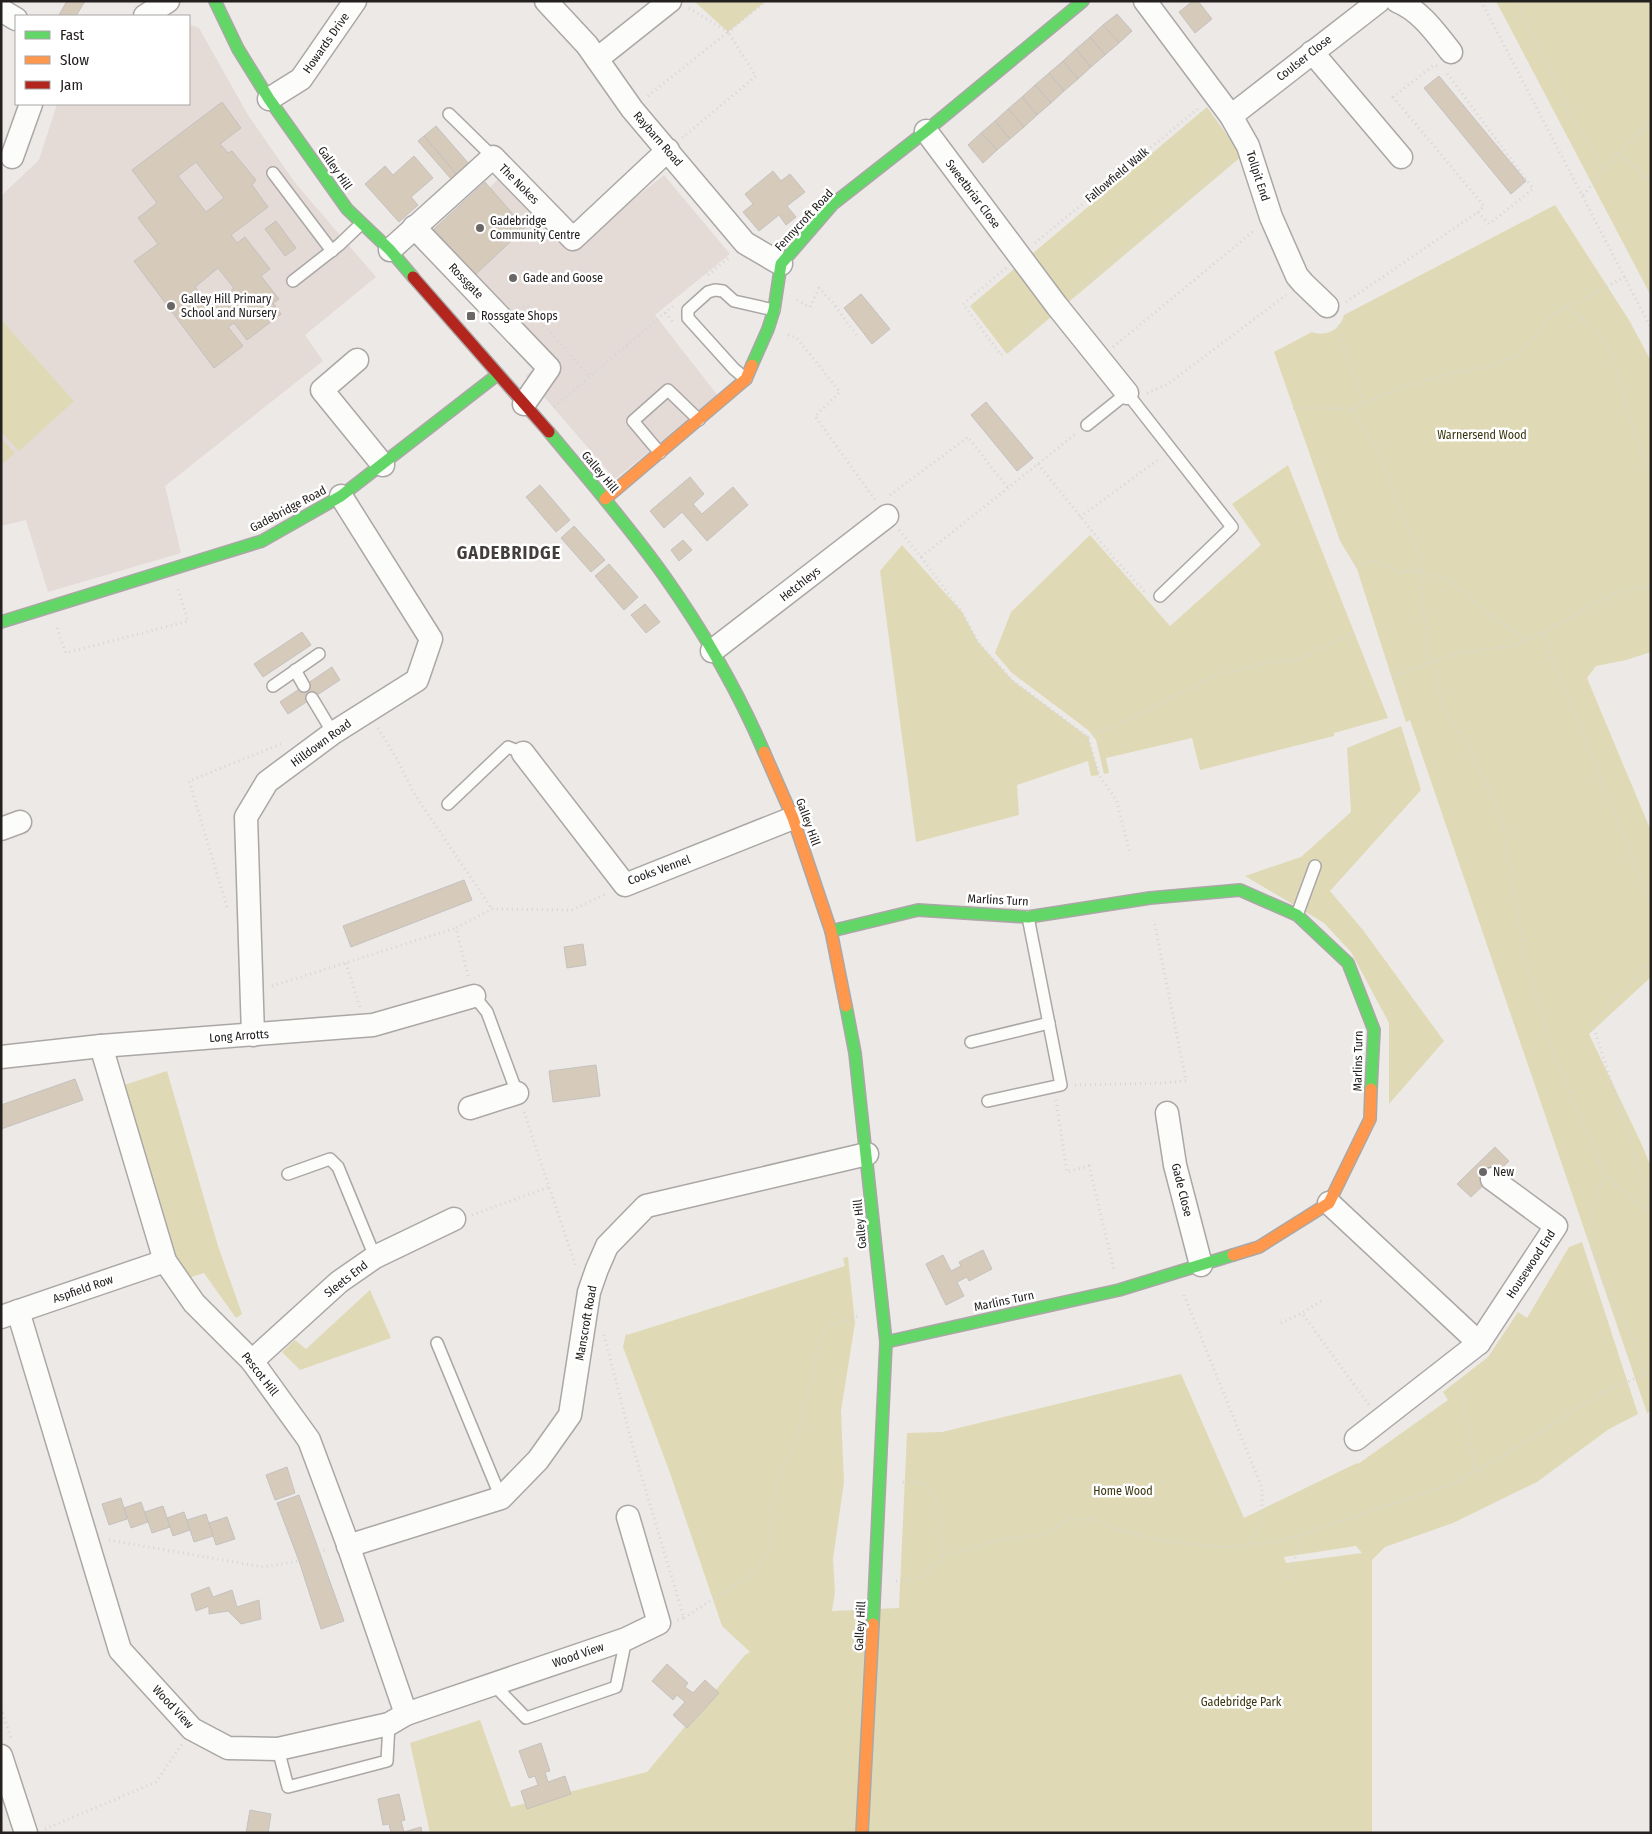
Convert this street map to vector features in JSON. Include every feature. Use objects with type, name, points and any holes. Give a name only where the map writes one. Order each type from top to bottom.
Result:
[{"type":"street","points":[[147,15],[168,1]]},
{"type":"street","name":"Galley Hill","points":[[215,1],[238,49],[269,99],[347,209],[390,250],[531,412],[606,499],[665,577],[712,651],[755,730],[793,818],[831,930],[855,1052],[886,1342],[862,1833]]},
{"type":"street","name":"Howards Drive","points":[[269,99],[301,80],[355,1]]},
{"type":"street","name":"Raybarn Road","points":[[546,1],[587,45],[632,109],[746,243],[781,264]]},
{"type":"street","name":"Tollpit End","points":[[1145,1],[1231,116],[1248,146],[1271,217],[1297,276],[1329,309]]},
{"type":"street","name":"Coulser Close","points":[[1231,116],[1379,1]]},
{"type":"street","points":[[1397,1],[1408,6],[1430,25],[1451,52]]},
{"type":"street","points":[[597,59],[678,4]]},
{"type":"street","name":"Fennycroft Road","points":[[606,499],[746,379],[768,329],[774,310],[781,264],[834,204],[926,131],[1075,4]]},
{"type":"street","points":[[1,10],[15,18]]},
{"type":"street","points":[[1312,52],[1401,157]]},
{"type":"street","points":[[12,157],[31,105]]},
{"type":"street","name":"Sweetbriar Close","points":[[926,131],[1057,306],[1130,396]]},
{"type":"street","name":"The Nokes","points":[[390,250],[493,157],[573,239],[668,150]]},
{"type":"street","name":"Rossgate","points":[[414,227],[549,368],[531,412]]},
{"type":"street","points":[[357,360],[322,390],[384,466]]},
{"type":"street","name":"Gadebridge Road","points":[[1,622],[262,541],[341,496],[384,466],[497,375]]},
{"type":"street","name":"Hilldown Road","points":[[253,1035],[246,816],[267,782],[333,733],[417,680],[431,639],[341,496]]},
{"type":"street","name":"Hetchleys","points":[[712,651],[883,510]]},
{"type":"street","name":"Cooks Vennel","points":[[523,753],[624,885],[793,818]]},
{"type":"street","name":"Marlins Turn","points":[[831,930],[918,910],[1028,917],[1150,898],[1240,890],[1297,915],[1348,963],[1374,1030],[1370,1119],[1329,1203],[1259,1247],[1176,1274],[1120,1290],[886,1342]]},
{"type":"street","name":"Long Arrotts","points":[[1,1057],[101,1046],[365,1026],[474,996]]},
{"type":"street","name":"Pescot Hill","points":[[101,1046],[166,1260],[194,1304],[252,1361],[309,1440],[348,1546],[397,1719]]},
{"type":"street","points":[[470,1108],[517,1093]]},
{"type":"street","name":"Gade Close","points":[[1167,1113],[1175,1165],[1201,1266]]},
{"type":"street","name":"Manscroft Road","points":[[348,1546],[501,1498],[538,1460],[570,1415],[589,1292],[607,1246],[646,1206],[867,1154]]},
{"type":"street","name":"Housewood End","points":[[1356,1439],[1479,1343],[1556,1226],[1492,1179]]},
{"type":"street","points":[[1329,1203],[1479,1343]]},
{"type":"street","name":"Sleets End","points":[[252,1361],[339,1282],[375,1257],[454,1219]]},
{"type":"street","name":"Aspfield Row","points":[[10,1314],[166,1260]]},
{"type":"street","name":"Wood View","points":[[10,1314],[86,1536],[120,1650],[192,1729],[228,1748],[278,1749],[397,1719],[626,1639],[659,1623]]},
{"type":"street","points":[[628,1517],[659,1623]]},
{"type":"street","points":[[1,1756],[34,1831]]},
{"type":"lane","points":[[449,114],[493,157]]},
{"type":"lane","points":[[273,173],[332,251]]},
{"type":"lane","points":[[293,281],[332,251],[361,224]]},
{"type":"lane","points":[[746,379],[721,355],[688,318],[688,310],[708,292],[715,290],[722,292],[734,301],[774,310]]},
{"type":"lane","points":[[660,453],[633,421],[668,390],[699,420]]},
{"type":"lane","points":[[1087,425],[1130,396],[1232,527],[1160,596]]},
{"type":"lane","points":[[273,686],[319,654]]},
{"type":"lane","points":[[295,670],[304,686]]},
{"type":"lane","points":[[312,698],[333,733]]},
{"type":"lane","points":[[448,804],[508,747],[523,753]]},
{"type":"lane","points":[[1297,915],[1315,866]]},
{"type":"lane","points":[[988,1101],[1058,1086],[1049,1023],[1028,917]]},
{"type":"lane","points":[[474,996],[487,1012],[517,1093]]},
{"type":"lane","points":[[971,1042],[1049,1023]]},
{"type":"lane","points":[[288,1174],[330,1159],[338,1167],[375,1257]]},
{"type":"lane","points":[[437,1343],[501,1498]]},
{"type":"lane","points":[[493,1684],[526,1718],[616,1687],[626,1639]]},
{"type":"lane","points":[[278,1749],[288,1787],[387,1761],[397,1719]]},
{"type":"path","points":[[632,109],[766,1]]},
{"type":"path","points":[[1480,1],[1651,328]]},
{"type":"path","points":[[1516,1],[1568,109],[1605,170]]},
{"type":"path","points":[[668,150],[756,76],[728,32],[678,4]]},
{"type":"path","points":[[1365,403],[1352,374],[1343,343],[1342,329],[1329,309],[1478,212],[1484,206],[1393,97],[1434,65],[1443,68],[1533,189],[1489,224],[1478,212]]},
{"type":"path","name":"Fallowfield Walk","points":[[1020,256],[1214,95]]},
{"type":"path","points":[[1583,196],[1618,154],[1651,122]]},
{"type":"path","points":[[1020,256],[962,304],[1000,355],[1248,146]]},
{"type":"path","points":[[1618,154],[1651,182]]},
{"type":"path","points":[[1100,358],[1271,217]]},
{"type":"path","points":[[702,281],[746,243]]},
{"type":"path","points":[[1293,408],[1350,410],[1397,389],[1451,374],[1491,367],[1517,355],[1555,312],[1625,277]]},
{"type":"path","points":[[1130,396],[1168,384],[1303,283]]},
{"type":"path","points":[[776,290],[810,307],[819,288],[833,302],[858,338]]},
{"type":"path","points":[[531,412],[680,300]]},
{"type":"path","points":[[1567,307],[1599,334],[1615,363],[1632,425],[1651,476]]},
{"type":"path","points":[[768,329],[797,338],[840,392],[815,416],[883,510],[962,612],[978,642],[1012,680],[1088,737],[1099,775],[1117,800],[1130,854]]},
{"type":"path","points":[[1350,410],[1378,447],[1419,555],[1430,661],[1446,712],[1479,766],[1502,820],[1527,967],[1555,1057],[1605,1176],[1651,1213]]},
{"type":"path","points":[[921,557],[1087,425]]},
{"type":"path","points":[[883,510],[968,437],[1008,488]]},
{"type":"path","points":[[1080,517],[1172,449]]},
{"type":"path","points":[[1038,464],[1113,557],[1154,602],[1160,596]]},
{"type":"path","points":[[1354,565],[1374,561],[1398,572],[1420,571],[1450,580],[1478,605],[1526,640]]},
{"type":"path","points":[[49,608],[66,653],[188,621],[172,569]]},
{"type":"path","points":[[1392,677],[1456,652],[1512,646],[1615,593],[1651,585]]},
{"type":"path","points":[[1088,737],[1128,720],[1216,675],[1266,664],[1298,660],[1354,632]]},
{"type":"path","points":[[1542,632],[1651,905]]},
{"type":"path","points":[[368,711],[397,760],[413,792],[492,909]]},
{"type":"path","points":[[253,992],[456,928],[492,909],[572,910],[624,885]]},
{"type":"path","points":[[1120,1290],[1089,1166],[1067,1172],[1058,1086],[1186,1081],[1150,898]]},
{"type":"path","points":[[456,928],[474,996]]},
{"type":"path","points":[[346,963],[365,1026]]},
{"type":"path","points":[[1651,963],[1592,1022],[1651,1207]]},
{"type":"path","points":[[517,1093],[580,1280],[589,1292]]},
{"type":"path","points":[[1605,1176],[1593,1204],[1593,1241],[1602,1281],[1620,1312],[1635,1345],[1643,1375]]},
{"type":"path","points":[[454,1219],[471,1216],[549,1187]]},
{"type":"path","points":[[1176,1274],[1262,1488],[1262,1517],[1251,1544]]},
{"type":"path","points":[[1281,1323],[1321,1301]]},
{"type":"path","points":[[659,1623],[684,1618],[755,1572],[771,1546],[774,1492],[799,1430],[816,1353],[826,1328],[882,1307]]},
{"type":"path","points":[[1302,1313],[1380,1420]]},
{"type":"path","points":[[602,1327],[634,1452],[684,1618]]},
{"type":"path","points":[[1455,1362],[1476,1471]]},
{"type":"path","points":[[942,1556],[1004,1539],[1043,1535],[1070,1519],[1093,1519],[1115,1529],[1154,1540],[1226,1547],[1282,1541],[1456,1483],[1602,1393],[1651,1372]]},
{"type":"path","points":[[875,1584],[919,1578],[942,1560],[937,1499],[925,1483],[880,1481]]},
{"type":"path","points":[[1288,1577],[1305,1534]]},
{"type":"path","points":[[86,1536],[263,1567],[299,1560]]},
{"type":"path","points":[[34,1831],[156,1782],[192,1729]]},
{"type":"shaded area","name":"Galley Hill Primary School and Nursery","points":[[190,24],[199,28],[248,115],[296,184],[376,277],[305,335],[323,361],[165,486],[181,553],[48,592],[26,520],[1,526],[1,196],[39,160],[57,105],[190,105]]},
{"type":"shaded area","points":[[664,175],[730,254],[655,315],[718,396],[615,479],[526,376],[547,357],[443,239],[498,179],[570,250]]},
{"type":"green space","points":[[694,1],[766,1],[728,32]]},
{"type":"green space","points":[[1496,1],[1651,1],[1651,296]]},
{"type":"green space","points":[[1207,107],[1242,156],[1007,354],[970,306]]},
{"type":"green space","name":"Warnersend Wood","points":[[1555,205],[1629,320],[1651,361],[1651,652],[1626,660],[1596,666],[1587,678],[1651,831],[1651,977],[1589,1034],[1651,1167],[1651,1411],[1647,1413],[1410,720],[1406,722],[1357,569],[1340,541],[1274,352],[1312,332],[1323,334],[1332,331],[1339,325],[1344,315]]},
{"type":"green space","points":[[1,320],[74,401],[19,451],[1,432]]},
{"type":"green space","points":[[1,438],[15,453],[1,465]]},
{"type":"green space","points":[[1288,465],[1388,718],[1334,733],[1334,736],[1200,770],[1192,738],[1106,758],[1109,773],[1104,774],[1096,740],[1088,730],[1012,673],[995,653],[1011,612],[1090,535],[1170,626],[1261,545],[1232,504]]},
{"type":"green space","points":[[902,545],[962,612],[978,642],[1012,680],[1088,737],[1099,775],[1091,776],[1088,761],[1017,785],[1019,815],[916,842],[880,571]]},
{"type":"green space","points":[[1401,726],[1421,790],[1330,891],[1363,930],[1444,1041],[1389,1104],[1389,1023],[1351,952],[1324,923],[1245,876],[1301,857],[1351,812],[1347,748]]},
{"type":"green space","points":[[167,1071],[218,1246],[242,1314],[236,1318],[204,1273],[188,1278],[163,1233],[118,1087]]},
{"type":"green space","points":[[1582,1242],[1638,1414],[1609,1429],[1537,1482],[1453,1523],[1385,1547],[1372,1560],[1372,1833],[430,1833],[410,1743],[480,1720],[511,1807],[647,1772],[745,1655],[750,1652],[722,1626],[670,1473],[623,1347],[626,1333],[627,1335],[845,1266],[843,1258],[848,1257],[855,1323],[841,1411],[844,1482],[833,1559],[835,1592],[832,1611],[899,1608],[907,1433],[942,1432],[1181,1374],[1244,1518],[1358,1464],[1448,1400],[1443,1392],[1488,1357],[1518,1312],[1527,1318],[1569,1247]],"holes":[[[1356,1546],[1362,1553],[1286,1563],[1284,1557]]]},
{"type":"green space","points":[[370,1290],[391,1338],[300,1370],[282,1352],[295,1340],[306,1349]]},
{"type":"building","points":[[67,1],[85,1],[77,15],[59,15]]},
{"type":"building","points":[[1193,1],[1198,1],[1212,19],[1195,33],[1179,12]]},
{"type":"building","points":[[1117,14],[1132,31],[1119,43],[1103,25]]},
{"type":"building","points":[[1103,25],[1119,43],[1105,55],[1090,37]]},
{"type":"building","points":[[1090,37],[1105,55],[1091,67],[1076,49]]},
{"type":"building","points":[[1076,49],[1091,67],[1078,79],[1063,61]]},
{"type":"building","points":[[1063,61],[1078,79],[1064,91],[1049,73]]},
{"type":"building","points":[[1049,73],[1064,91],[1051,103],[1035,85]]},
{"type":"building","points":[[1439,76],[1526,181],[1511,194],[1424,88]]},
{"type":"building","points":[[1035,85],[1051,103],[1037,115],[1022,97]]},
{"type":"building","points":[[1022,97],[1037,115],[1024,127],[1008,109]]},
{"type":"building","points":[[222,102],[241,128],[220,144],[228,153],[232,151],[256,180],[252,185],[268,207],[231,235],[237,243],[245,237],[270,269],[261,276],[279,299],[273,303],[281,314],[247,340],[234,323],[228,327],[243,346],[214,368],[134,261],[158,244],[138,218],[157,203],[132,170]],"holes":[[[196,162],[224,198],[206,212],[178,176]],[[218,268],[234,288],[211,307],[195,287]]]},
{"type":"building","points":[[1008,109],[1024,127],[1010,139],[995,121]]},
{"type":"building","points":[[995,121],[1010,139],[997,150],[981,133]]},
{"type":"building","points":[[436,126],[470,165],[457,175],[424,136]]},
{"type":"building","points":[[981,133],[997,150],[983,163],[968,145]]},
{"type":"building","points":[[424,136],[457,175],[452,180],[418,141]]},
{"type":"building","points":[[414,156],[433,178],[411,197],[418,205],[399,222],[365,184],[385,166],[393,175]]},
{"type":"building","points":[[773,171],[781,181],[790,174],[805,192],[787,206],[796,217],[786,225],[779,215],[759,231],[743,212],[753,204],[745,194]]},
{"type":"building","name":"Gadebridge Community Centre","points":[[485,182],[525,228],[475,275],[434,229]]},
{"type":"building","points":[[276,221],[296,248],[285,256],[265,229]]},
{"type":"building","points":[[861,294],[890,329],[872,344],[844,308]]},
{"type":"building","points":[[986,402],[1033,458],[1017,471],[971,415]]},
{"type":"building","points":[[690,477],[704,494],[693,504],[702,514],[733,487],[748,505],[707,541],[682,512],[664,528],[650,511]]},
{"type":"building","points":[[540,485],[570,520],[556,532],[526,497]]},
{"type":"building","points":[[574,526],[605,560],[591,572],[561,538]]},
{"type":"building","points":[[683,540],[692,550],[679,561],[671,550]]},
{"type":"building","points":[[609,564],[638,597],[624,610],[595,576]]},
{"type":"building","points":[[645,604],[660,622],[646,633],[631,615]]},
{"type":"building","points":[[302,632],[311,645],[263,677],[254,664]]},
{"type":"building","points":[[332,667],[340,680],[288,714],[280,702]]},
{"type":"building","points":[[464,880],[472,900],[351,947],[343,926]]},
{"type":"building","points":[[583,944],[586,965],[567,968],[564,947]]},
{"type":"building","points":[[596,1065],[600,1096],[553,1102],[549,1071]]},
{"type":"building","points":[[75,1079],[83,1100],[1,1129],[1,1105]]},
{"type":"building","name":"New","points":[[1495,1147],[1509,1161],[1471,1197],[1457,1184]]},
{"type":"building","points":[[983,1250],[992,1269],[969,1281],[967,1277],[957,1282],[964,1296],[946,1305],[926,1264],[943,1255],[951,1271],[961,1266],[959,1262]]},
{"type":"building","points":[[287,1467],[295,1493],[275,1500],[266,1475]]},
{"type":"building","points":[[299,1495],[344,1621],[321,1629],[299,1561],[277,1503]]},
{"type":"building","points":[[121,1498],[127,1519],[109,1525],[102,1504]]},
{"type":"building","points":[[141,1502],[148,1522],[131,1528],[124,1508]]},
{"type":"building","points":[[163,1506],[170,1527],[152,1533],[145,1512]]},
{"type":"building","points":[[184,1512],[190,1530],[173,1536],[167,1518]]},
{"type":"building","points":[[206,1514],[213,1536],[194,1542],[187,1520]]},
{"type":"building","points":[[227,1517],[235,1539],[216,1545],[209,1523]]},
{"type":"building","points":[[209,1587],[213,1597],[232,1590],[237,1607],[259,1600],[261,1619],[241,1624],[228,1611],[209,1614],[209,1606],[196,1611],[191,1594]]},
{"type":"building","points":[[667,1664],[688,1683],[685,1687],[693,1693],[705,1680],[719,1693],[687,1728],[673,1715],[685,1702],[677,1695],[673,1700],[652,1681]]},
{"type":"building","points":[[541,1743],[550,1771],[545,1772],[548,1782],[565,1776],[571,1794],[527,1809],[521,1791],[538,1785],[535,1776],[529,1778],[519,1751]]},
{"type":"building","points":[[399,1794],[405,1820],[401,1821],[404,1832],[421,1827],[422,1833],[391,1833],[389,1824],[383,1825],[378,1799]]},
{"type":"building","points":[[250,1810],[271,1814],[268,1833],[246,1833]]},
{"type":"traffic: fast","points":[[215,1],[238,49],[269,99],[347,209],[390,250],[413,277]]},
{"type":"traffic: fast","points":[[752,365],[774,310],[781,264],[833,204],[926,131],[1083,1]]},
{"type":"traffic: fast","points":[[1,622],[262,541],[341,496],[497,375]]},
{"type":"traffic: fast","points":[[549,432],[637,539],[665,577],[706,640],[731,684],[764,752]]},
{"type":"traffic: fast","points":[[831,931],[918,910],[1028,917],[1150,898],[1240,890],[1297,915],[1348,963],[1374,1030],[1371,1089]]},
{"type":"traffic: fast","points":[[846,1006],[855,1053],[886,1342],[873,1624]]},
{"type":"traffic: fast","points":[[886,1342],[1119,1290],[1233,1255]]},
{"type":"traffic: slow","points":[[605,499],[746,379],[752,365]]},
{"type":"traffic: slow","points":[[764,752],[793,818],[831,931],[846,1006]]},
{"type":"traffic: slow","points":[[1233,1255],[1259,1247],[1329,1203],[1370,1119],[1371,1089]]},
{"type":"traffic: slow","points":[[862,1833],[873,1624]]},
{"type":"traffic: jam","points":[[413,277],[549,432]]},
{"type":"place","name":"Gadebridge Community Centre","points":[[480,228]]},
{"type":"place","name":"Gade and Goose","points":[[513,278]]},
{"type":"place","name":"Galley Hill Primary School and Nursery","points":[[171,306]]},
{"type":"place","name":"Rossgate Shops","points":[[471,316]]},
{"type":"place","name":"New","points":[[1483,1172]]},
{"type":"district","name":"GADEBRIDGE","points":[[509,553]]},
{"type":"park label","name":"Home Wood","points":[[1123,1491]]},
{"type":"park label","name":"Gadebridge Park","points":[[1241,1702]]}]
